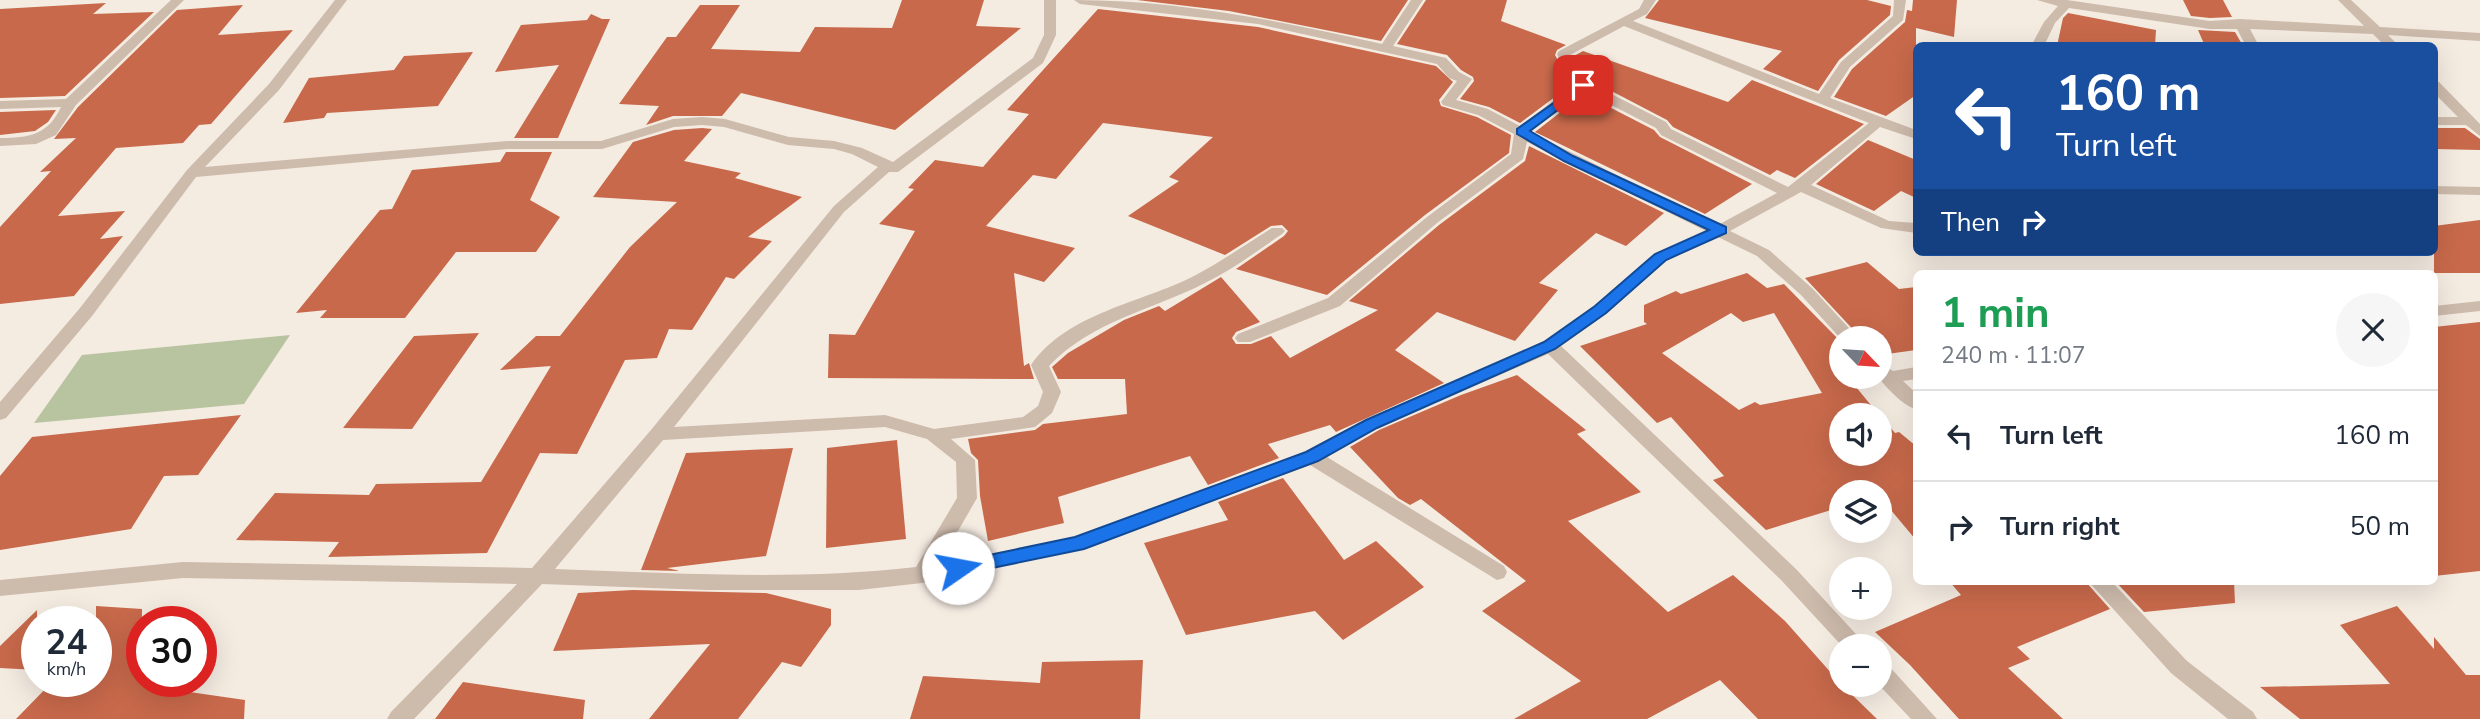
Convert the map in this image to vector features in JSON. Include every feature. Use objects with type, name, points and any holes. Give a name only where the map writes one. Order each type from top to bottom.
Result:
[{"type":"street","points":[[0,142],[37,139],[54,131],[60,126],[70,103],[178,0]]},
{"type":"street","points":[[0,414],[86,312],[192,173],[274,87],[341,0]]},
{"type":"street","points":[[399,719],[537,576],[659,434],[839,209],[890,168],[1038,60],[1050,35],[1050,0]]},
{"type":"street","points":[[1080,0],[1258,20],[1441,61],[1454,75],[1465,79],[1448,102],[1483,112],[1569,159],[1721,230],[1763,253],[1807,292],[1839,326]]},
{"type":"street","points":[[1386,47],[1417,0]]},
{"type":"street","points":[[1244,338],[1334,302],[1432,220],[1518,156],[1521,132],[1588,81],[1588,72],[1569,64],[1563,54],[1643,11],[1650,0]]},
{"type":"street","points":[[1823,99],[1828,85],[1839,73],[1899,18],[1900,0]]},
{"type":"street","points":[[2043,0],[2210,25],[2240,23],[2480,37]]},
{"type":"street","points":[[2344,0],[2389,42]]},
{"type":"street","points":[[2038,42],[2050,22],[2066,4]]},
{"type":"street","points":[[1620,21],[1684,43],[1913,134]]},
{"type":"street","points":[[2240,23],[2251,42]]},
{"type":"street","points":[[1583,85],[1661,125],[1666,132],[1795,189],[1886,225],[1913,228]]},
{"type":"street","points":[[2438,89],[2480,132]]},
{"type":"street","points":[[0,105],[70,103]]},
{"type":"street","points":[[192,173],[507,145],[602,145],[673,123],[702,121],[725,124],[788,141],[834,145],[857,151],[890,168]]},
{"type":"street","points":[[2438,121],[2470,121]]},
{"type":"street","points":[[0,588],[183,570],[537,576],[707,582],[859,582],[922,575],[1077,544],[1312,457],[1371,424],[1550,346],[1600,310],[1661,257],[1721,230],[1795,189],[1878,122]]},
{"type":"street","points":[[2438,190],[2480,191]]},
{"type":"street","points":[[934,435],[1028,423],[1046,409],[1052,392],[1040,365],[1054,347],[1093,326],[1200,279],[1277,231]]},
{"type":"street","points":[[2438,311],[2480,306]]},
{"type":"street","points":[[1550,346],[1789,575],[1845,634]]},
{"type":"street","points":[[1892,374],[1913,373]]},
{"type":"street","points":[[1892,381],[1913,400]]},
{"type":"street","points":[[659,434],[885,421],[934,435],[965,460],[967,498],[922,575]]},
{"type":"street","points":[[1312,457],[1497,572]]},
{"type":"street","points":[[2102,585],[2179,667],[2245,719]]},
{"type":"street","points":[[1892,684],[1925,719]]},
{"type":"green space","points":[[290,335],[244,404],[34,423],[82,355]]},
{"type":"building","points":[[902,0],[984,0],[976,26],[1021,28],[895,130],[741,93],[722,116],[673,116],[646,125],[659,106],[619,104],[667,37],[676,37],[700,5],[740,5],[711,49],[800,52],[815,27],[892,28]]},
{"type":"building","points":[[1137,0],[1408,0],[1381,41],[1229,11]]},
{"type":"building","points":[[1426,0],[1507,0],[1501,21],[1566,45],[1557,50],[1555,55],[1562,68],[1579,76],[1579,79],[1520,123],[1489,107],[1460,99],[1474,81],[1473,77],[1461,70],[1447,55],[1397,44]]},
{"type":"building","points":[[1659,0],[1867,0],[1891,6],[1890,15],[1839,60],[1818,91],[1763,69],[1782,51],[1645,18]]},
{"type":"building","points":[[1913,0],[1957,0],[1954,37],[1916,28],[1916,42],[1913,42],[1913,97],[1886,116],[1834,97],[1852,69],[1905,22],[1907,10],[1912,11]]},
{"type":"building","points":[[2183,0],[2223,0],[2232,17],[2191,16]]},
{"type":"building","points":[[106,3],[93,14],[154,12],[65,96],[0,98],[0,9]]},
{"type":"building","points":[[243,5],[218,35],[293,30],[211,124],[199,125],[183,143],[116,148],[58,216],[125,211],[100,239],[123,236],[74,296],[0,304],[0,227],[51,171],[40,172],[76,138],[54,139],[78,107],[177,10]]},
{"type":"building","points":[[1098,9],[1258,27],[1436,66],[1453,82],[1439,100],[1441,106],[1477,117],[1511,135],[1509,153],[1425,215],[1327,295],[1236,269],[1284,236],[1288,231],[1282,225],[1271,226],[1225,255],[1128,216],[1179,181],[1169,177],[1213,137],[1103,123],[1056,179],[1033,175],[986,226],[1075,248],[1044,282],[1014,273],[1024,366],[1029,363],[1034,379],[828,378],[829,334],[855,335],[915,231],[879,224],[914,189],[908,188],[935,160],[983,167],[1029,114],[1007,110]]},
{"type":"building","points":[[2068,13],[2156,30],[2155,42],[2058,42],[2063,18]]},
{"type":"building","points":[[591,14],[610,19],[558,138],[514,138],[559,65],[495,72],[521,25],[587,20]]},
{"type":"building","points":[[2198,30],[2235,32],[2241,42],[2203,42]]},
{"type":"building","points":[[1583,51],[1728,102],[1752,80],[1864,124],[1795,178],[1777,170],[1770,175],[1673,127],[1667,120],[1596,83],[1594,67],[1574,56]]},
{"type":"building","points":[[473,52],[438,106],[327,113],[324,118],[283,123],[309,78],[394,70],[404,56]]},
{"type":"building","points":[[1584,94],[1752,184],[1705,214],[1535,132]]},
{"type":"building","points":[[56,110],[48,122],[35,131],[0,135],[0,112]]},
{"type":"building","points":[[2438,128],[2465,128],[2480,139],[2480,150],[2438,149]]},
{"type":"building","points":[[712,129],[684,161],[741,173],[735,178],[802,197],[748,237],[772,241],[734,279],[726,277],[692,330],[669,329],[657,358],[625,360],[577,454],[540,453],[487,553],[328,557],[339,542],[236,540],[275,493],[369,495],[376,484],[481,482],[551,366],[500,370],[536,336],[560,336],[630,247],[677,202],[593,197],[633,142],[674,130]]},
{"type":"building","points":[[1868,140],[1913,159],[1913,197],[1901,191],[1874,211],[1816,184]]},
{"type":"building","points":[[1529,146],[1664,213],[1626,246],[1596,233],[1539,283],[1558,290],[1515,341],[1437,312],[1395,350],[1444,383],[1336,432],[1330,425],[1268,444],[1279,458],[1208,485],[1190,456],[1058,497],[1064,523],[988,541],[980,496],[978,460],[971,453],[968,439],[1035,430],[1043,424],[1127,414],[1125,379],[1058,379],[1052,367],[1068,353],[1124,320],[1159,306],[1165,311],[1221,277],[1260,322],[1236,332],[1232,338],[1236,344],[1251,344],[1271,336],[1290,358],[1378,310],[1349,301],[1439,225],[1525,161]]},
{"type":"building","points":[[506,152],[552,152],[530,200],[560,217],[536,252],[456,252],[405,318],[320,318],[327,310],[296,313],[380,210],[392,209],[412,170],[500,162]]},
{"type":"building","points":[[2480,220],[2480,273],[2438,273],[2438,270],[2434,270],[2434,256],[2438,256],[2438,225]]},
{"type":"building","points":[[1867,262],[1899,289],[1913,287],[1913,350],[1892,353],[1892,326],[1850,326],[1805,278]]},
{"type":"building","points":[[1747,273],[1767,288],[1784,284],[1829,330],[1829,389],[1858,389],[1869,403],[1829,403],[1829,466],[1892,466],[1892,429],[1913,444],[1913,536],[1892,511],[1892,480],[1829,480],[1829,511],[1766,530],[1713,480],[1724,476],[1671,417],[1657,423],[1580,346],[1647,324],[1644,322],[1644,305],[1676,291],[1681,294]],"holes":[[[1731,313],[1743,322],[1774,313],[1822,393],[1760,405],[1755,402],[1739,410],[1662,353]]]},
{"type":"building","points":[[2480,322],[2480,571],[2438,576],[2438,327]]},
{"type":"building","points":[[479,333],[412,429],[343,428],[414,336]]},
{"type":"building","points":[[1517,375],[1586,430],[1577,434],[1641,492],[1568,521],[1668,612],[1733,575],[1785,621],[1829,670],[1829,697],[1854,697],[1877,719],[1758,719],[1720,680],[1647,719],[1514,719],[1581,681],[1482,611],[1526,581],[1421,499],[1410,505],[1398,498],[1350,447],[1379,430],[1461,395]]},
{"type":"building","points":[[241,415],[198,475],[164,476],[131,529],[0,550],[0,476],[32,437]]},
{"type":"building","points":[[897,440],[906,539],[826,548],[827,448]]},
{"type":"building","points":[[793,448],[766,556],[667,568],[680,571],[641,570],[686,453]]},
{"type":"building","points":[[1283,478],[1344,560],[1376,541],[1424,587],[1343,640],[1315,611],[1186,635],[1144,543],[1228,520],[1218,502]]},
{"type":"building","points":[[1952,585],[2089,585],[2110,609],[2017,647],[2030,659],[2008,668],[2063,719],[1959,719],[1892,648],[1892,634],[1875,632],[1961,595]]},
{"type":"building","points":[[2119,585],[2234,585],[2235,603],[2144,612]]},
{"type":"building","points":[[633,590],[766,593],[831,609],[831,625],[801,667],[782,662],[738,719],[649,719],[710,644],[553,651],[578,593]]},
{"type":"building","points":[[2397,606],[2434,649],[2434,637],[2466,675],[2480,675],[2480,719],[2300,719],[2260,687],[2390,684],[2340,625]]},
{"type":"building","points":[[112,607],[126,608],[126,697],[217,696],[245,700],[244,719],[16,719],[37,697],[112,697]]},
{"type":"building","points":[[21,626],[21,669],[0,668],[0,646]]},
{"type":"building","points":[[1143,660],[1140,719],[910,719],[923,676],[1040,683],[1042,662]]},
{"type":"building","points":[[463,682],[585,700],[583,719],[435,719]]},
{"type":"route","points":[[958,568],[1077,544],[1312,457],[1371,424],[1550,346],[1600,310],[1661,257],[1721,230],[1569,159],[1521,132],[1583,85]]}]
